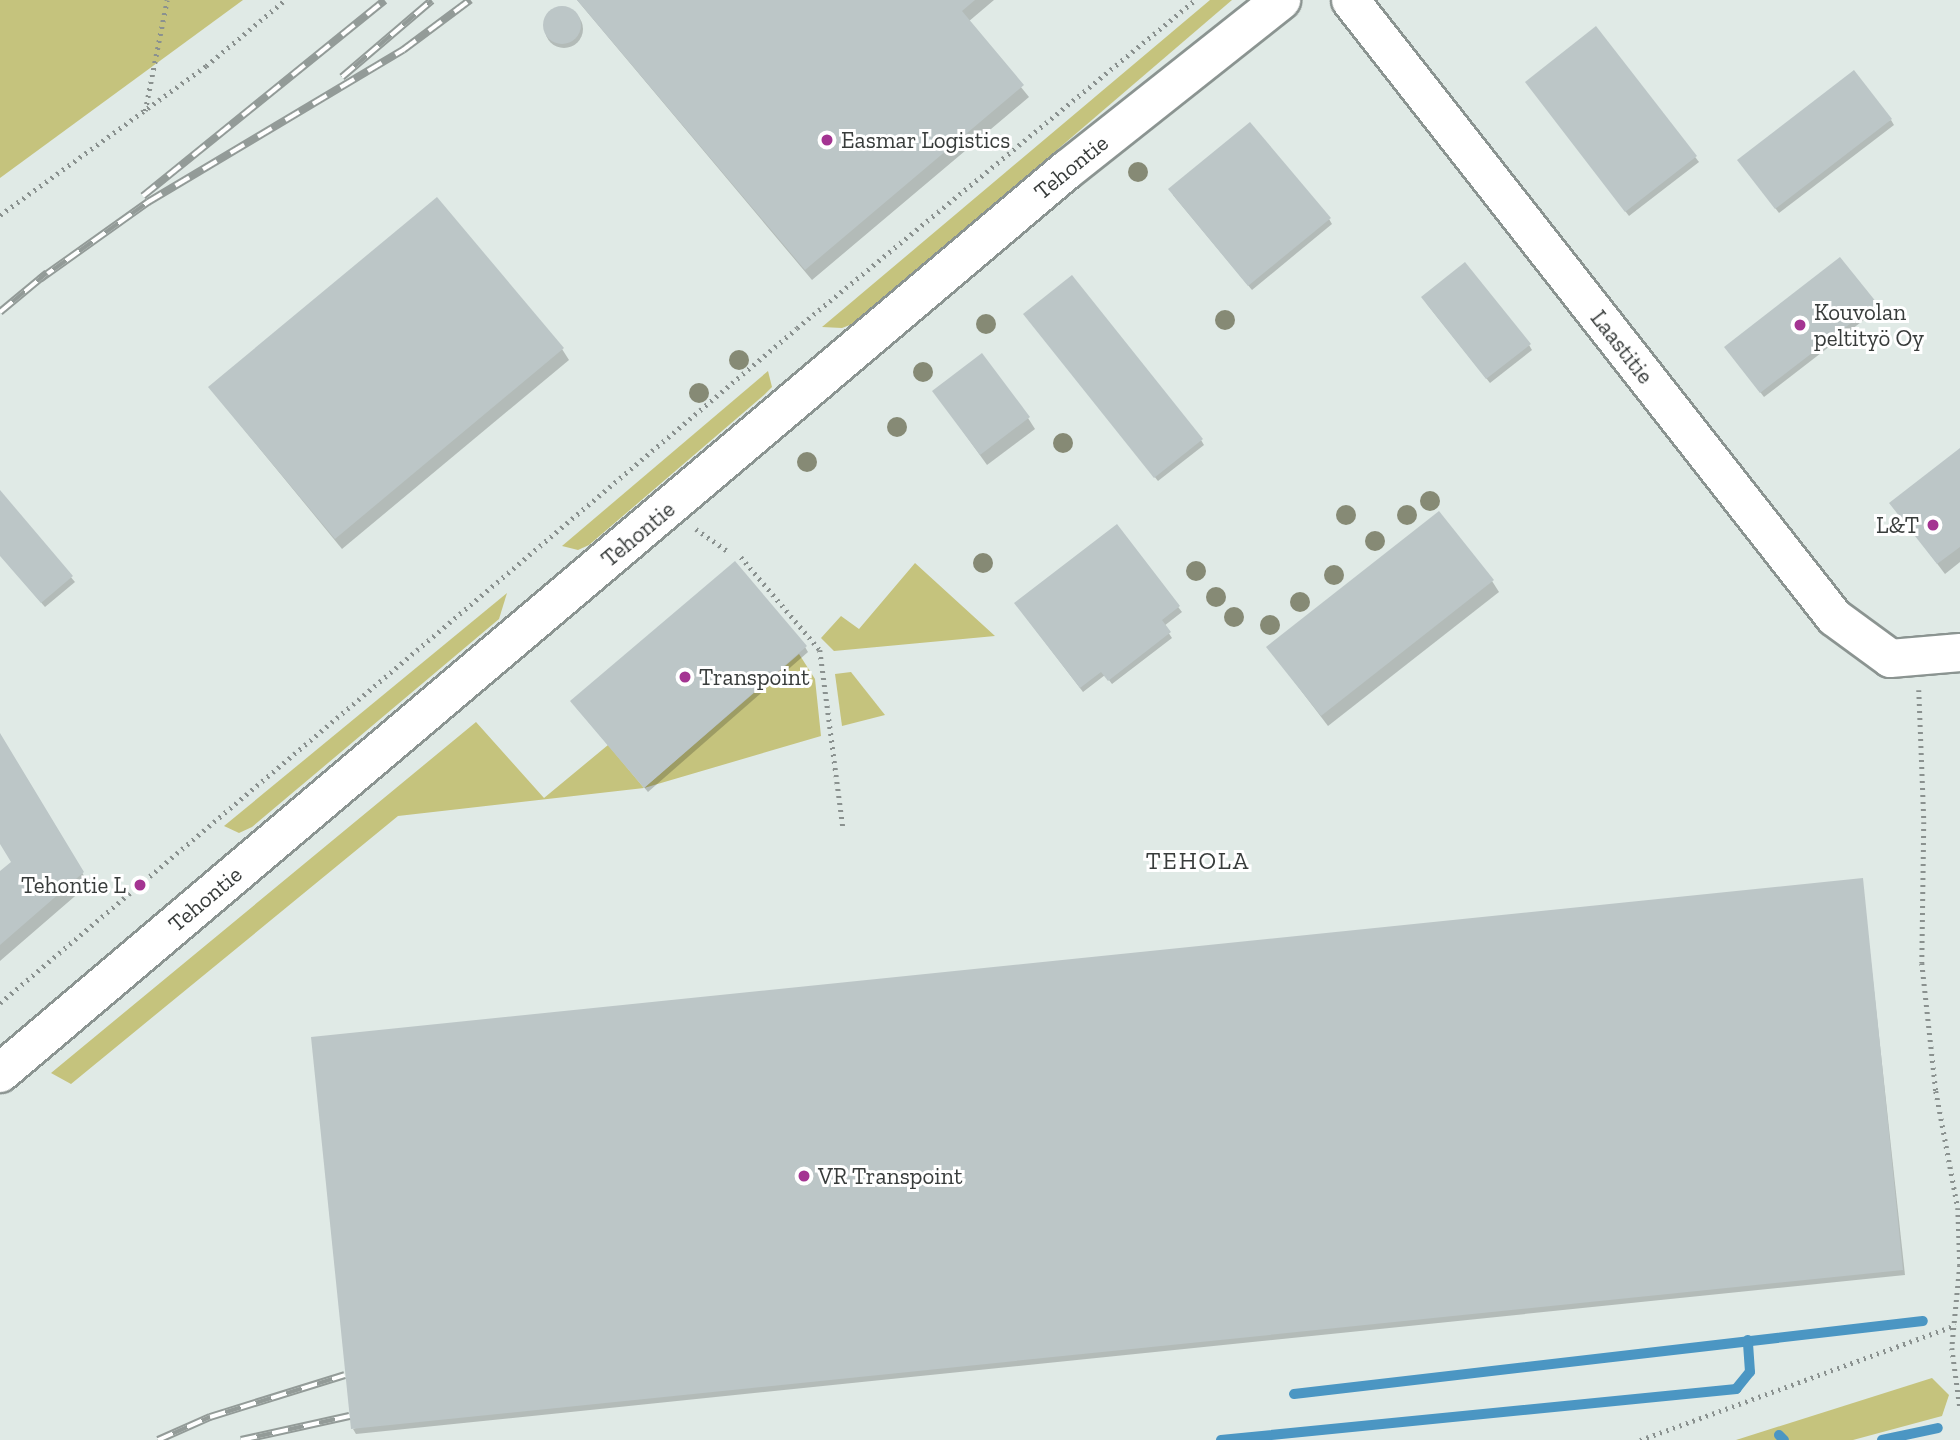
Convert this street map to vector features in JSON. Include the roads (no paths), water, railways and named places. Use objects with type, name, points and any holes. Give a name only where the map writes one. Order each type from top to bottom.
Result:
[{"type":"street","name":"Tehontie","points":[[0,1073],[1068,169],[1281,0]]},
{"type":"street","name":"Laastitie","points":[[1350,0],[1834,617],[1890,658],[1960,652]]},
{"type":"waterway","points":[[1294,1394],[1923,1321]]},
{"type":"waterway","points":[[1221,1440],[1736,1389],[1750,1372],[1748,1340]]},
{"type":"waterway","points":[[1882,1440],[1938,1428]]},
{"type":"waterway","points":[[1779,1435],[1784,1440]]},
{"type":"railway","points":[[143,196],[385,0]]},
{"type":"railway","points":[[342,77],[432,0]]},
{"type":"railway","points":[[40,279],[148,202],[403,50],[470,0]]},
{"type":"railway","points":[[0,312],[47,273]]},
{"type":"railway","points":[[158,1440],[210,1417],[345,1375]]},
{"type":"railway","points":[[241,1440],[349,1416]]},
{"type":"place","name":"Easmar Logistics","points":[[827,140]]},
{"type":"place","name":"Kouvolan peltityö Oy","points":[[1800,325]]},
{"type":"place","name":"L&T","points":[[1933,525]]},
{"type":"place","name":"Transpoint","points":[[685,677]]},
{"type":"place","name":"Tehontie L","points":[[140,885]]},
{"type":"place","name":"VR Transpoint","points":[[804,1176]]},
{"type":"district","name":"TEHOLA","points":[[1198,861]]}]
